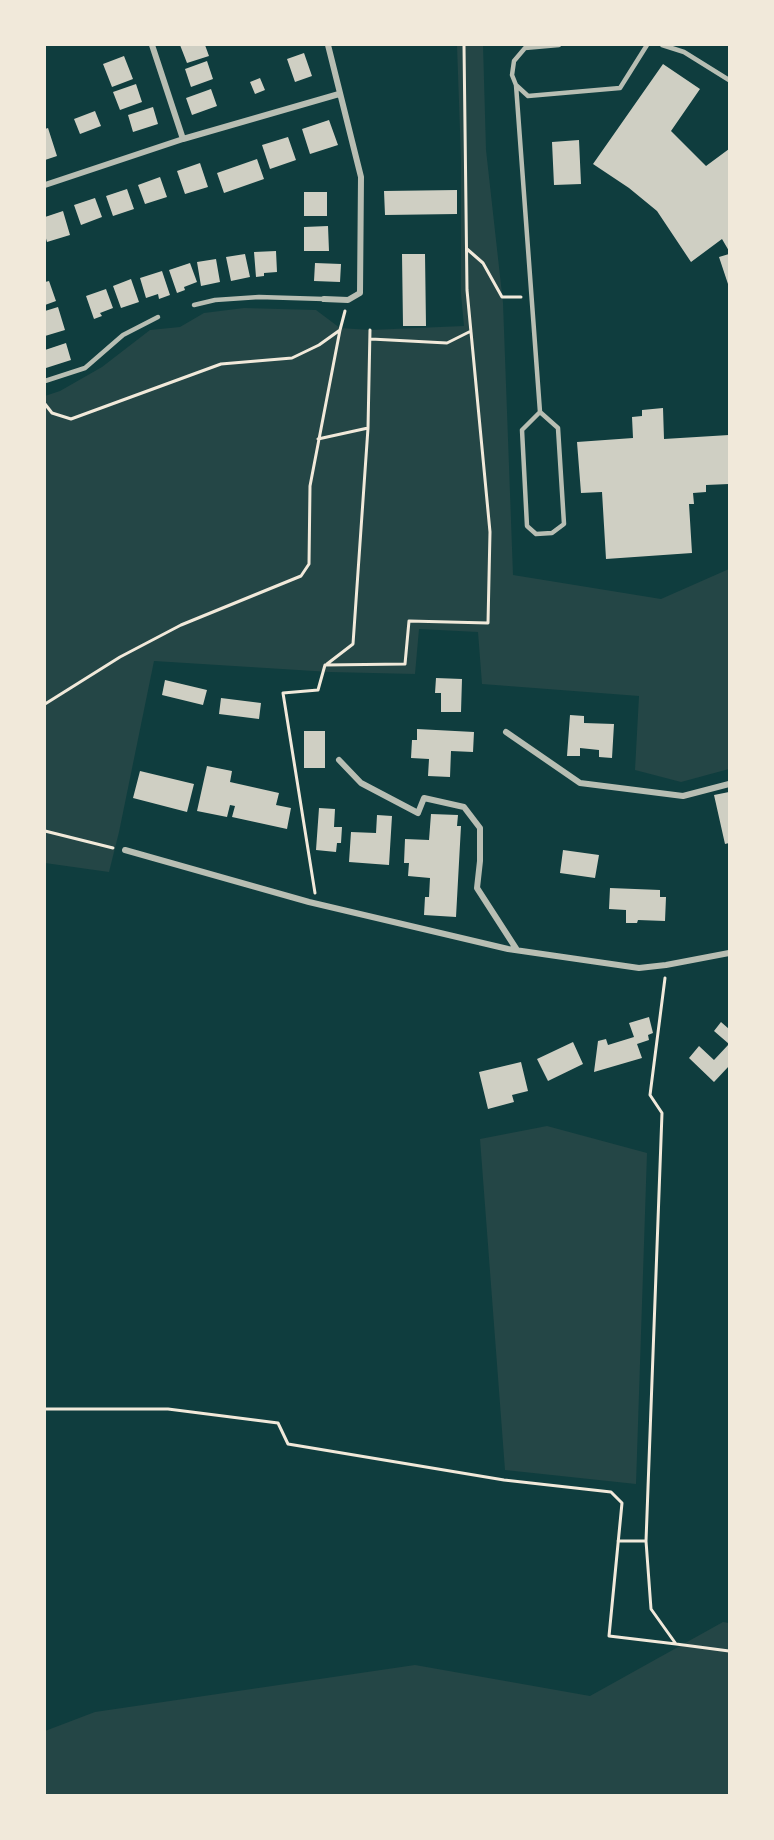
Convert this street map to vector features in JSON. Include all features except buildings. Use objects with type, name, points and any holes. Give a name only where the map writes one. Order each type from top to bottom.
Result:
[{"type":"street","points":[[152,45],[183,139]]},
{"type":"street","points":[[324,299],[348,300],[360,293],[361,177],[328,45]]},
{"type":"street","points":[[45,185],[183,139],[339,94]]},
{"type":"street","points":[[506,732],[580,783],[682,796],[729,784]]},
{"type":"street","points":[[339,760],[361,783],[418,813],[424,798],[464,807],[480,828],[477,888],[518,950]]},
{"type":"street","points":[[125,850],[317,904],[518,950],[639,968],[666,966],[729,953]]},
{"type":"lane","points":[[540,412],[522,430],[527,526],[536,534],[552,533],[564,524],[558,428],[540,412],[516,85],[512,75],[514,61],[525,48],[559,45]]},
{"type":"lane","points":[[516,85],[528,96],[620,88],[647,45]]},
{"type":"lane","points":[[662,45],[684,52],[729,80]]},
{"type":"lane","points":[[194,305],[214,300],[259,297],[324,299]]},
{"type":"lane","points":[[45,381],[85,368],[123,335],[158,316]]},
{"type":"path","points":[[326,665],[405,664],[409,621],[488,624],[490,532],[467,290],[464,45]]},
{"type":"path","points":[[467,249],[483,263],[502,297],[533,297]]},
{"type":"path","points":[[45,704],[120,657],[181,625],[301,576],[309,564],[310,486],[318,439],[348,300]]},
{"type":"path","points":[[46,406],[52,413],[71,419],[221,364],[292,358],[319,345],[340,330]]},
{"type":"path","points":[[317,904],[283,693],[318,690],[326,665],[353,644],[368,428],[370,330]]},
{"type":"path","points":[[370,339],[447,343],[471,331]]},
{"type":"path","points":[[318,439],[368,428]]},
{"type":"path","points":[[45,831],[125,850]]},
{"type":"path","points":[[666,966],[650,1095],[662,1113],[646,1541],[651,1609],[676,1644]]},
{"type":"path","points":[[45,1409],[168,1409],[278,1423],[288,1444],[504,1480],[610,1492],[622,1503],[609,1636],[729,1651]]},
{"type":"path","points":[[618,1541],[646,1541]]},
{"type":"shaded area","points":[[457,45],[483,45],[486,150],[503,303],[513,575],[661,599],[729,569],[729,769],[681,782],[635,770],[639,696],[482,684],[478,632],[419,629],[415,674],[330,672],[154,661],[109,872],[45,863],[45,396],[60,391],[102,367],[150,330],[180,327],[204,313],[244,308],[316,310],[340,328],[370,330],[464,326],[461,294],[461,160]]},
{"type":"shaded area","points":[[547,1126],[647,1153],[636,1484],[505,1470],[480,1139]]},
{"type":"shaded area","points":[[723,1622],[729,1623],[729,1795],[45,1795],[45,1731],[95,1712],[415,1665],[590,1696]]}]
